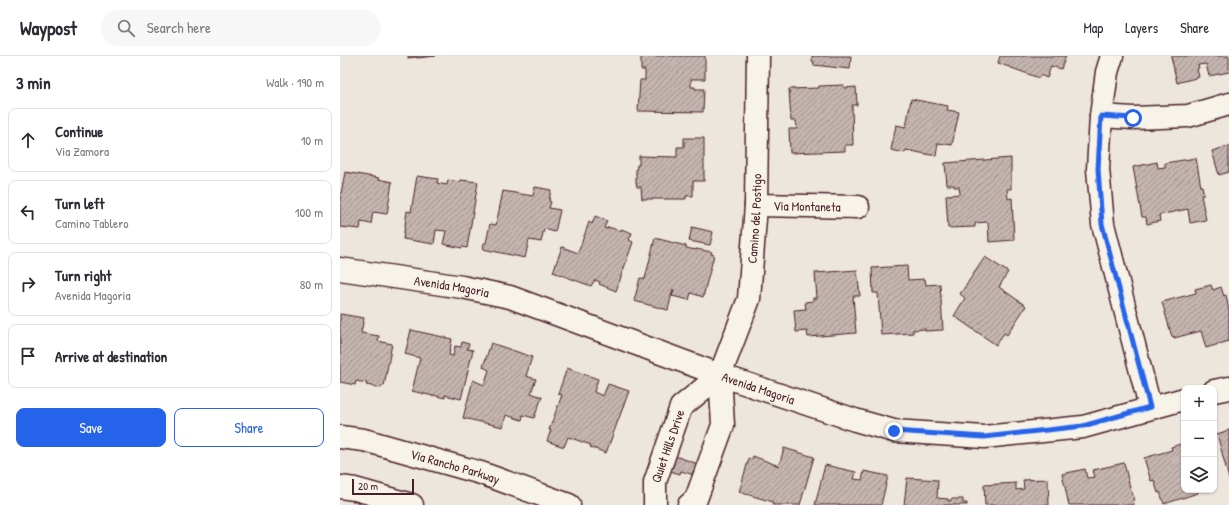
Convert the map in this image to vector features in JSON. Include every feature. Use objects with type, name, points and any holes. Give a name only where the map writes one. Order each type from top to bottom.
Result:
[{"type":"street","name":"Camino del Postigo","points":[[720,375],[749,299],[756,205],[758,56]]},
{"type":"street","points":[[1112,56],[1107,72],[1101,116],[1098,169],[1102,224],[1150,407]]},
{"type":"street","points":[[1101,116],[1133,118],[1188,116],[1229,104]]},
{"type":"street","name":"Via Montaneta","points":[[756,205],[858,207]]},
{"type":"street","name":"Avenida Magoria","points":[[340,269],[462,287],[510,297],[720,375],[855,420],[894,431],[984,437],[1083,426],[1181,400]]},
{"type":"street","points":[[690,505],[696,499],[723,425],[720,375]]},
{"type":"street","name":"Quiet Hills Drive","points":[[655,505],[654,482],[681,407],[720,375]]},
{"type":"street","points":[[1217,390],[1229,388]]},
{"type":"street","name":"Via Rancho Parkway","points":[[340,437],[364,440],[481,473],[569,505]]},
{"type":"street","points":[[340,487],[355,489],[412,505]]},
{"type":"building","points":[[408,56],[436,56],[408,58]]},
{"type":"building","points":[[641,56],[705,56],[705,79],[691,79],[691,87],[695,87],[695,89],[704,89],[703,112],[638,111],[640,80],[645,80],[645,70],[641,70]]},
{"type":"building","points":[[812,56],[851,56],[850,69],[813,65],[814,62],[812,61]]},
{"type":"building","points":[[1000,56],[1066,56],[1061,69],[1051,66],[1047,78],[1040,75],[1039,78],[998,63]]},
{"type":"building","points":[[1171,56],[1229,56],[1229,72],[1209,76],[1206,64],[1198,65],[1199,68],[1197,69],[1199,77],[1177,83]]},
{"type":"building","points":[[844,85],[844,88],[856,87],[857,105],[852,105],[853,145],[845,145],[845,151],[790,153],[789,129],[797,129],[796,121],[791,121],[789,89]]},
{"type":"building","points":[[911,99],[948,106],[947,110],[959,112],[952,145],[938,143],[936,156],[906,150],[905,153],[891,150],[896,125],[906,127]]},
{"type":"building","points":[[684,138],[704,138],[704,181],[693,181],[693,196],[686,196],[686,199],[642,199],[641,187],[637,187],[636,182],[636,171],[637,165],[639,165],[639,156],[677,157],[677,147],[684,147]]},
{"type":"building","points":[[1229,146],[1229,172],[1219,175],[1212,151]]},
{"type":"building","points":[[1011,158],[1011,189],[1007,189],[1008,199],[1012,198],[1014,240],[989,242],[988,222],[975,223],[975,227],[948,228],[946,195],[960,194],[959,187],[947,185],[945,163]]},
{"type":"building","points":[[1196,158],[1201,187],[1202,186],[1204,195],[1201,195],[1206,220],[1190,223],[1188,209],[1159,215],[1160,221],[1147,224],[1146,217],[1142,217],[1133,167],[1157,162],[1158,168],[1165,167],[1165,163]]},
{"type":"building","points":[[345,172],[379,178],[378,179],[392,182],[387,214],[373,212],[371,224],[361,222],[360,229],[340,227],[340,199]]},
{"type":"building","points":[[417,176],[438,179],[437,183],[447,185],[448,180],[478,182],[467,248],[443,244],[446,231],[436,230],[434,244],[403,239],[407,211],[411,212]]},
{"type":"building","points":[[535,187],[551,190],[549,201],[551,202],[549,208],[560,210],[555,232],[544,229],[541,242],[529,240],[525,258],[483,249],[484,243],[486,243],[490,224],[496,225],[503,191],[533,196]]},
{"type":"building","points":[[595,216],[607,221],[604,228],[607,229],[608,227],[621,231],[621,229],[632,233],[629,240],[633,242],[616,291],[599,284],[600,282],[595,280],[591,286],[553,272],[562,247],[578,253],[589,222],[592,224]]},
{"type":"building","points":[[692,227],[713,232],[710,245],[689,241]]},
{"type":"building","points":[[655,238],[686,246],[686,248],[712,252],[711,254],[714,255],[703,297],[691,293],[689,300],[672,296],[673,289],[668,310],[634,301],[640,278],[645,279]]},
{"type":"building","points":[[985,257],[1008,272],[999,287],[1026,306],[1007,335],[1004,333],[996,345],[954,316],[965,298],[960,294]]},
{"type":"building","points":[[907,266],[908,280],[925,279],[926,285],[940,284],[943,330],[925,331],[925,329],[913,330],[913,333],[881,335],[878,293],[873,293],[872,268]]},
{"type":"building","points":[[857,270],[860,296],[853,296],[856,333],[808,337],[807,331],[796,332],[794,310],[806,309],[805,302],[813,301],[813,298],[817,298],[815,273]]},
{"type":"building","points":[[1211,285],[1213,290],[1221,287],[1224,296],[1226,295],[1229,311],[1229,341],[1206,348],[1201,331],[1174,338],[1174,336],[1172,337],[1162,302],[1196,293],[1195,289]]},
{"type":"building","points":[[340,314],[364,318],[361,333],[379,336],[378,341],[392,344],[384,386],[381,386],[381,388],[356,381],[355,385],[340,382]]},
{"type":"building","points":[[411,330],[452,339],[449,355],[453,356],[455,346],[461,347],[462,342],[469,344],[467,349],[473,350],[461,399],[445,395],[445,398],[412,391],[420,358],[405,354]]},
{"type":"building","points":[[491,343],[532,357],[526,376],[536,379],[531,393],[542,397],[534,418],[523,415],[522,420],[506,415],[503,427],[463,418],[473,380],[484,385],[489,370],[483,367]]},
{"type":"building","points":[[567,368],[598,379],[594,392],[603,396],[608,384],[629,391],[606,453],[590,447],[591,445],[568,437],[564,447],[547,441],[551,430],[549,430],[562,395],[558,394]]},
{"type":"building","points":[[1229,430],[1229,479],[1217,434]]},
{"type":"building","points":[[1181,444],[1181,493],[1198,493],[1164,504],[1160,492],[1158,493],[1154,480],[1151,481],[1144,458],[1172,450],[1171,447]]},
{"type":"building","points":[[784,448],[814,457],[800,505],[772,505],[773,502],[739,492],[749,458],[752,459],[753,456],[779,466]]},
{"type":"building","points":[[675,456],[698,464],[694,475],[681,471],[680,474],[670,471]]},
{"type":"building","points":[[1124,463],[1134,499],[1134,505],[1069,505],[1062,474],[1085,469],[1087,478],[1095,477],[1093,470]]},
{"type":"building","points":[[825,465],[856,472],[854,479],[862,480],[864,471],[888,476],[881,505],[815,505]]},
{"type":"building","points":[[907,478],[938,480],[937,498],[948,499],[948,501],[951,499],[963,499],[963,503],[967,503],[967,505],[904,505]]},
{"type":"building","points":[[1048,479],[1049,505],[985,505],[984,485],[1016,483],[1016,490],[1024,489],[1023,480]]},
{"type":"route","points":[[894,431],[984,437],[1083,426],[1150,407],[1102,224],[1098,169],[1101,116],[1133,118]]}]
